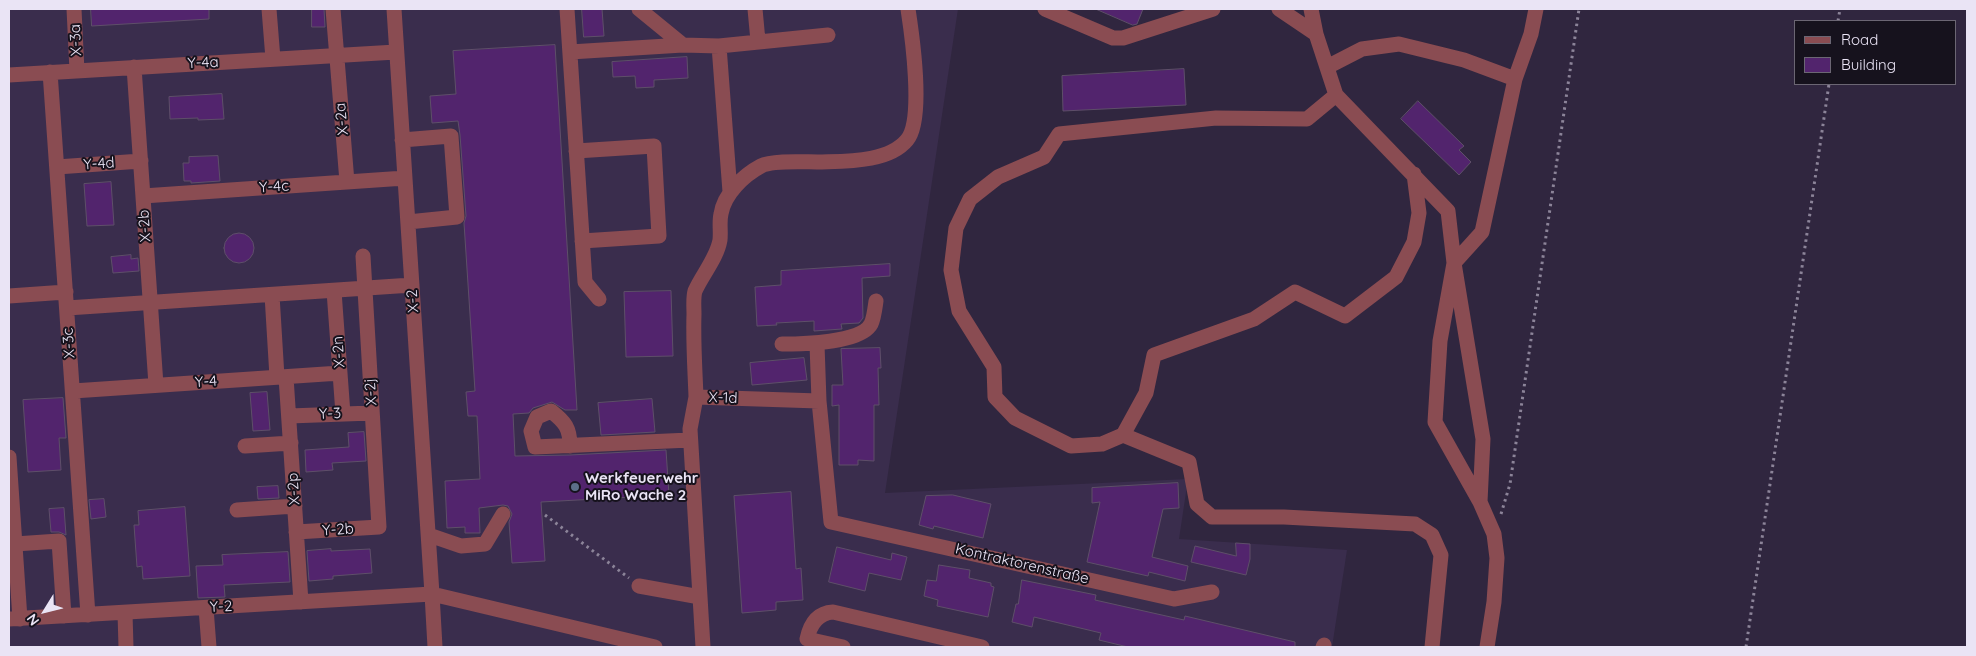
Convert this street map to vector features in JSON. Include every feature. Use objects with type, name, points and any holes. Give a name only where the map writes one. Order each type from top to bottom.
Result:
[{"type":"street","name":"X-3a","points":[[74,9],[78,70]]},
{"type":"street","points":[[269,9],[273,59]]},
{"type":"street","name":"X-2a","points":[[334,9],[347,182]]},
{"type":"street","name":"X-2","points":[[394,9],[436,647]]},
{"type":"street","points":[[567,9],[585,282],[599,299]]},
{"type":"street","points":[[638,9],[683,45]]},
{"type":"street","points":[[755,9],[758,41]]},
{"type":"street","points":[[696,397],[693,332],[694,293],[720,241],[721,212],[730,192],[745,177],[763,165],[873,158],[894,150],[908,139],[913,124],[916,103],[915,66],[908,9]]},
{"type":"street","points":[[1045,9],[1113,38],[1123,38],[1214,9]]},
{"type":"street","points":[[1279,9],[1316,34]]},
{"type":"street","points":[[1311,9],[1316,34],[1336,95],[1448,211],[1454,263],[1483,439],[1480,502]]},
{"type":"street","points":[[1487,647],[1495,593],[1497,558],[1494,534],[1480,502],[1436,422],[1440,341],[1454,263],[1482,232],[1515,79],[1531,34],[1536,9]]},
{"type":"street","points":[[570,52],[683,45],[719,46],[828,35]]},
{"type":"street","points":[[1327,68],[1362,49],[1399,44],[1464,60],[1515,79]]},
{"type":"street","points":[[719,46],[730,192]]},
{"type":"street","name":"Y-4a","points":[[9,74],[396,52]]},
{"type":"street","name":"X-2b","points":[[134,67],[156,385]]},
{"type":"street","name":"X-3c","points":[[50,72],[88,615]]},
{"type":"street","points":[[1336,95],[1307,119],[1216,118],[1059,134],[1044,157],[998,178],[970,199],[956,228],[951,270],[959,311],[994,367],[995,397],[1015,418],[1071,446],[1102,444],[1123,435],[1146,394],[1154,355],[1254,319],[1295,292],[1345,316],[1396,277],[1414,242],[1419,213],[1414,174]]},
{"type":"street","points":[[402,140],[451,136],[457,217],[408,222]]},
{"type":"street","points":[[576,151],[654,146],[659,236],[582,240]]},
{"type":"street","name":"Y-4d","points":[[57,167],[141,161]]},
{"type":"street","name":"Y-4c","points":[[143,196],[405,178]]},
{"type":"street","name":"X-2j","points":[[363,256],[379,527]]},
{"type":"street","points":[[67,308],[412,285]]},
{"type":"street","points":[[9,291],[66,292]]},
{"type":"street","name":"X-2n","points":[[334,291],[342,414]]},
{"type":"street","name":"X-2p","points":[[272,295],[282,377],[289,416],[301,602]]},
{"type":"street","points":[[782,344],[817,344],[861,334],[870,325],[876,301]]},
{"type":"street","points":[[817,344],[819,401]]},
{"type":"street","name":"Y-4","points":[[73,391],[340,373]]},
{"type":"street","name":"X-1d","points":[[703,647],[690,440],[690,429],[696,397],[819,401]]},
{"type":"street","name":"Kontraktorenstraße","points":[[819,401],[831,522],[1174,599],[1212,592]]},
{"type":"street","name":"Y-3","points":[[289,416],[372,412]]},
{"type":"street","points":[[1123,435],[1189,462],[1196,504],[1212,517],[1284,517],[1415,524],[1432,535],[1441,555],[1432,647]]},
{"type":"street","points":[[570,446],[690,440]]},
{"type":"street","points":[[245,446],[291,443]]},
{"type":"street","points":[[9,457],[15,544],[14,619]]},
{"type":"street","points":[[237,510],[295,506]]},
{"type":"street","points":[[428,535],[461,546],[484,544],[503,514]]},
{"type":"street","name":"Y-2b","points":[[296,532],[379,527]]},
{"type":"street","points":[[15,544],[59,541],[64,616]]},
{"type":"street","points":[[639,586],[700,597]]},
{"type":"street","points":[[432,594],[655,647]]},
{"type":"street","name":"Y-2","points":[[14,619],[432,594]]},
{"type":"street","points":[[206,608],[209,647]]},
{"type":"street","points":[[843,647],[807,639],[808,631],[819,616],[832,612],[982,647]]},
{"type":"street","points":[[125,613],[126,647]]},
{"type":"path","points":[[1494,534],[1510,484],[1579,9]]},
{"type":"path","points":[[1746,647],[1829,85]]},
{"type":"path","points":[[545,515],[639,586]]},
{"type":"shaded area","points":[[9,9],[958,9],[885,493],[1188,479],[1179,539],[1347,550],[1332,647],[9,647]]},
{"type":"building","points":[[91,9],[209,9],[209,19],[92,26]]},
{"type":"building","points":[[312,9],[324,9],[325,27],[312,27]]},
{"type":"building","points":[[582,9],[602,9],[604,36],[584,37]]},
{"type":"building","points":[[1096,9],[1143,9],[1137,24],[1133,25]]},
{"type":"building","points":[[555,45],[577,410],[565,410],[552,402],[533,408],[529,413],[513,414],[515,456],[666,450],[669,495],[541,502],[545,561],[512,563],[509,522],[512,514],[508,506],[479,508],[480,533],[465,533],[465,527],[447,528],[445,481],[480,479],[477,416],[468,416],[466,392],[475,391],[460,135],[458,121],[432,123],[430,96],[456,94],[453,51]]},
{"type":"building","points":[[687,57],[688,78],[654,80],[654,87],[636,88],[635,76],[613,77],[612,62]]},
{"type":"building","points":[[1184,69],[1186,105],[1063,111],[1062,76]]},
{"type":"building","points":[[222,94],[224,119],[170,119],[169,97]]},
{"type":"building","points":[[1418,101],[1464,146],[1459,150],[1471,162],[1459,175],[1401,119]]},
{"type":"building","points":[[218,156],[220,181],[191,183],[191,181],[184,181],[183,163],[189,163],[189,157]]},
{"type":"building","points":[[111,182],[114,225],[87,226],[84,184]]},
{"type":"building","points":[[239,233],[249,238],[254,248],[249,258],[239,263],[229,258],[224,248],[229,238]]},
{"type":"building","points":[[131,255],[131,259],[138,258],[139,271],[113,273],[111,257]]},
{"type":"building","points":[[890,264],[890,276],[862,278],[863,318],[859,323],[841,324],[842,329],[814,331],[814,321],[757,326],[755,287],[781,285],[781,271]]},
{"type":"building","points":[[671,291],[673,356],[626,357],[624,292]]},
{"type":"building","points":[[880,348],[881,368],[878,368],[879,405],[874,405],[874,461],[858,460],[858,465],[839,465],[839,405],[832,406],[832,385],[843,385],[841,349]]},
{"type":"building","points":[[804,358],[807,380],[752,385],[750,363]]},
{"type":"building","points":[[267,392],[270,430],[253,431],[250,393]]},
{"type":"building","points":[[63,398],[66,438],[59,438],[61,470],[28,472],[23,400]]},
{"type":"building","points":[[652,399],[655,432],[601,435],[598,403]]},
{"type":"building","points":[[364,432],[366,461],[332,463],[333,470],[306,472],[305,450],[349,447],[348,433]]},
{"type":"building","points":[[1178,483],[1179,508],[1163,509],[1152,557],[1188,566],[1185,581],[1149,572],[1148,576],[1087,562],[1100,502],[1092,503],[1092,488]]},
{"type":"building","points":[[278,486],[279,498],[258,499],[257,487]]},
{"type":"building","points":[[791,492],[796,569],[801,568],[803,600],[776,602],[776,610],[742,613],[734,496]]},
{"type":"building","points":[[953,495],[991,504],[983,538],[934,526],[933,529],[919,525],[926,496]]},
{"type":"building","points":[[104,499],[106,517],[91,519],[89,500]]},
{"type":"building","points":[[185,507],[190,576],[143,579],[142,566],[137,567],[134,525],[139,525],[138,511]]},
{"type":"building","points":[[64,508],[66,535],[59,532],[51,532],[49,509]]},
{"type":"building","points":[[1236,543],[1250,544],[1250,559],[1246,575],[1191,562],[1195,546],[1236,556]]},
{"type":"building","points":[[837,547],[891,560],[892,553],[907,557],[901,580],[869,573],[865,591],[829,582]]},
{"type":"building","points":[[331,549],[331,551],[370,549],[372,573],[333,576],[333,579],[309,581],[307,551]]},
{"type":"building","points":[[288,552],[290,582],[224,585],[225,597],[198,598],[196,566],[223,565],[222,555]]},
{"type":"building","points":[[939,565],[970,570],[969,578],[991,583],[991,586],[994,587],[988,617],[937,606],[938,600],[924,596],[927,580],[936,581]]},
{"type":"building","points":[[1022,580],[1096,595],[1095,600],[1184,620],[1185,616],[1295,642],[1295,647],[1128,647],[1099,640],[1101,633],[1034,617],[1032,627],[1012,622],[1016,604],[1018,604]]},
{"type":"place","name":"Werkfeuerwehr MiRo Wache 2","points":[[575,487]]}]
